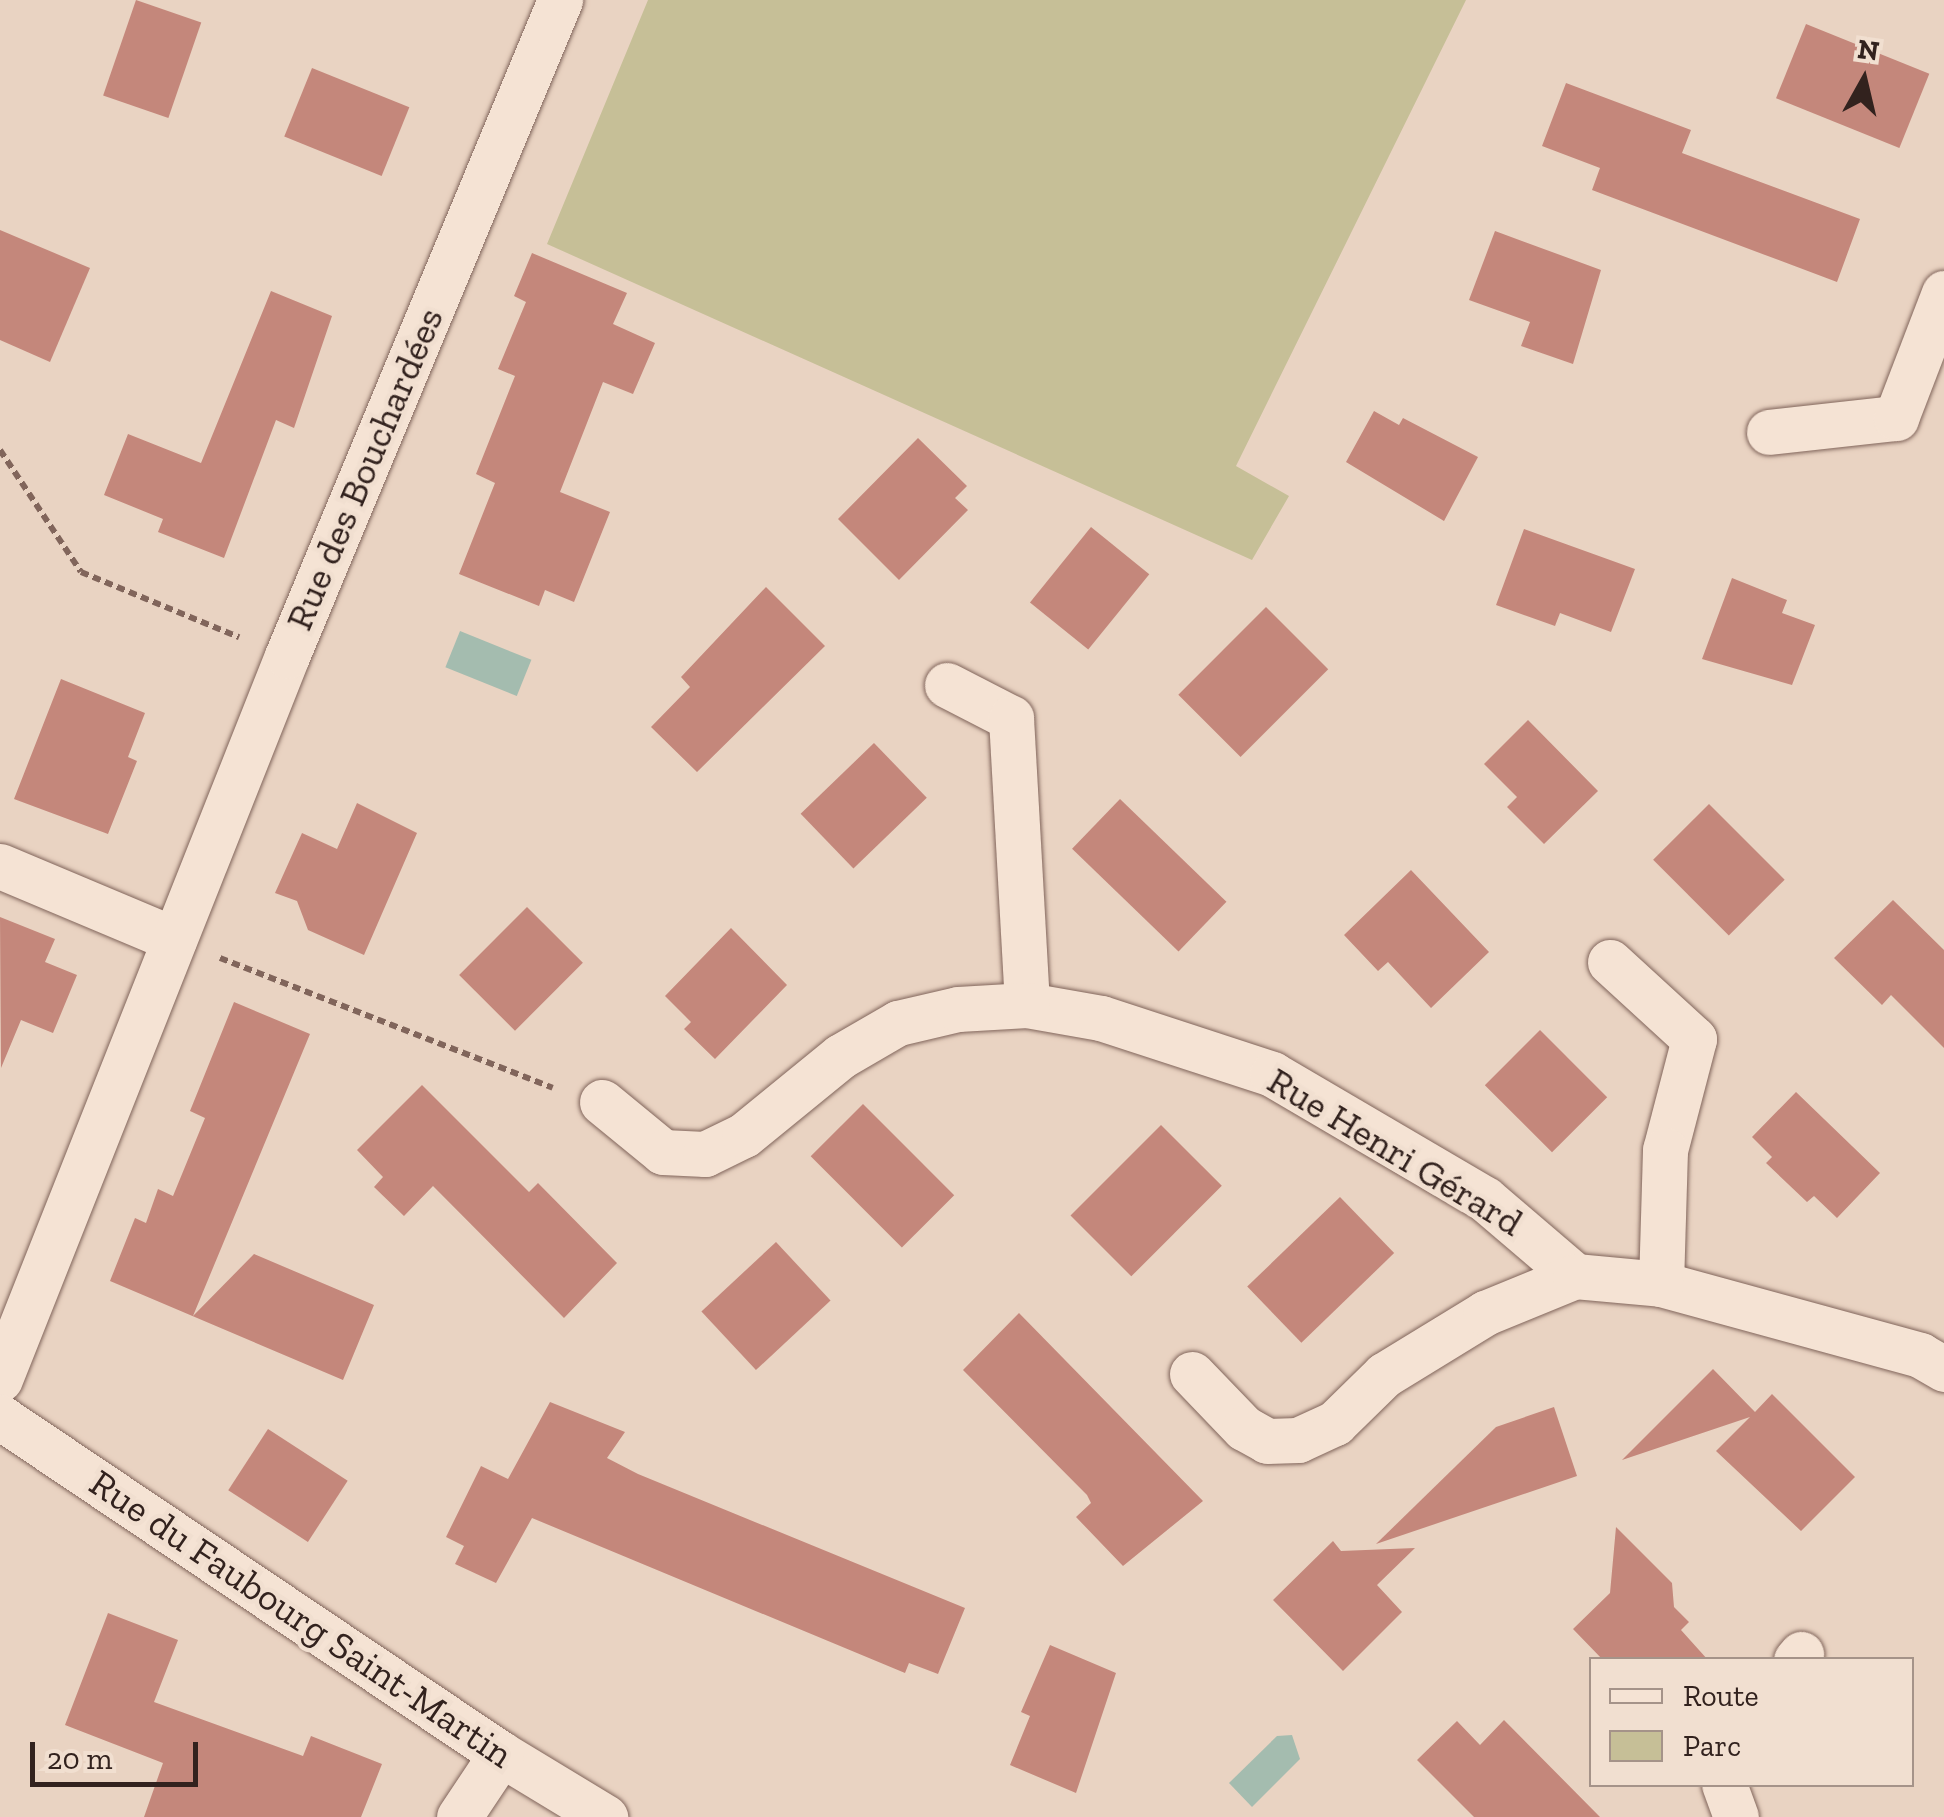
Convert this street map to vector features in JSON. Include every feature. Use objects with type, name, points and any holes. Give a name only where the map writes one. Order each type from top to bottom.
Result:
[{"type":"street","name":"Rue des Bouchardées","points":[[0,1378],[287,656],[560,0]]},
{"type":"street","points":[[1770,432],[1896,418],[1944,293]]},
{"type":"street","points":[[948,684],[1011,718],[1028,1005]]},
{"type":"street","points":[[0,866],[174,939]]},
{"type":"street","points":[[1610,962],[1694,1040],[1665,1150],[1661,1284]]},
{"type":"street","name":"Rue Henri Gérard","points":[[602,1102],[663,1152],[704,1154],[744,1135],[841,1056],[898,1023],[958,1008],[1028,1005],[1101,1018],[1272,1074],[1486,1199],[1575,1276]]},
{"type":"street","name":"Rue Henri Gérard","points":[[1192,1374],[1244,1428],[1268,1441],[1298,1440],[1335,1423],[1384,1375],[1434,1342],[1485,1313],[1575,1276],[1661,1284],[1920,1355],[1944,1369]]},
{"type":"street","name":"Rue du Faubourg Saint-Martin","points":[[0,1417],[501,1754],[605,1817]]},
{"type":"street","points":[[459,1817],[501,1754]]},
{"type":"street","points":[[1725,1787],[1736,1817]]},
{"type":"path","points":[[0,450],[80,572],[287,656]]},
{"type":"path","points":[[174,939],[504,1074],[602,1102]]},
{"type":"green space","points":[[648,0],[1466,0],[1236,466],[1289,496],[1252,560],[547,244]]},
{"type":"shaded area","points":[[460,631],[531,660],[517,696],[445,667]]},
{"type":"shaded area","points":[[1292,1735],[1300,1759],[1252,1807],[1229,1783],[1277,1736]]},
{"type":"building","points":[[136,0],[201,22],[168,118],[103,95]]},
{"type":"building","points":[[1806,24],[1929,74],[1899,148],[1776,98]]},
{"type":"building","points":[[312,68],[409,107],[382,176],[284,137]]},
{"type":"building","points":[[1566,83],[1691,130],[1682,153],[1860,219],[1837,282],[1592,190],[1600,168],[1542,146]]},
{"type":"building","points":[[0,230],[90,268],[50,362],[0,340]]},
{"type":"building","points":[[1495,231],[1601,270],[1573,364],[1521,346],[1530,322],[1469,300]]},
{"type":"building","points":[[532,253],[627,293],[613,324],[655,343],[633,394],[603,382],[560,492],[610,512],[574,602],[545,590],[539,606],[459,574],[495,483],[476,474],[515,376],[498,369],[526,302],[514,296]]},
{"type":"building","points":[[271,291],[332,316],[294,428],[276,420],[224,558],[158,532],[163,519],[104,495],[128,434],[201,463]]},
{"type":"building","points":[[1374,411],[1399,425],[1403,418],[1478,457],[1444,521],[1346,462]]},
{"type":"building","points":[[918,438],[967,486],[955,498],[968,510],[899,580],[838,519]]},
{"type":"building","points":[[1091,527],[1149,574],[1088,650],[1030,602]]},
{"type":"building","points":[[1524,529],[1635,569],[1611,632],[1560,613],[1555,626],[1496,605]]},
{"type":"building","points":[[1732,578],[1787,600],[1782,613],[1815,625],[1792,685],[1702,659]]},
{"type":"building","points":[[766,587],[825,646],[697,772],[651,727],[690,687],[681,677]]},
{"type":"building","points":[[1266,607],[1328,669],[1241,757],[1178,695]]},
{"type":"building","points":[[61,679],[145,713],[128,757],[137,761],[108,834],[14,799]]},
{"type":"building","points":[[1528,720],[1598,791],[1544,844],[1507,807],[1517,797],[1484,764]]},
{"type":"building","points":[[874,743],[927,798],[853,869],[801,814]]},
{"type":"building","points":[[1120,799],[1226,902],[1179,951],[1072,849]]},
{"type":"building","points":[[357,803],[417,833],[364,955],[308,930],[297,901],[275,893],[302,833],[337,849]]},
{"type":"building","points":[[1709,804],[1785,880],[1729,936],[1653,860]]},
{"type":"building","points":[[1411,870],[1489,952],[1431,1008],[1388,962],[1378,971],[1344,935]]},
{"type":"building","points":[[1893,900],[1944,950],[1944,1048],[1891,995],[1882,1005],[1834,958]]},
{"type":"building","points":[[527,907],[583,963],[515,1031],[459,975]]},
{"type":"building","points":[[0,917],[55,939],[45,962],[77,975],[53,1033],[21,1020],[1,1068]]},
{"type":"building","points":[[731,928],[787,985],[715,1059],[684,1029],[691,1022],[665,996]]},
{"type":"building","points":[[234,1002],[310,1034],[193,1316],[254,1254],[374,1305],[343,1380],[110,1281],[135,1218],[146,1223],[158,1189],[173,1196],[205,1118],[190,1111]]},
{"type":"building","points":[[1540,1030],[1607,1097],[1552,1152],[1485,1085]]},
{"type":"building","points":[[422,1085],[529,1192],[538,1183],[617,1263],[564,1318],[433,1186],[404,1216],[374,1187],[383,1177],[357,1150]]},
{"type":"building","points":[[1796,1092],[1880,1173],[1837,1218],[1814,1196],[1807,1202],[1766,1163],[1772,1157],[1752,1137]]},
{"type":"building","points":[[863,1104],[954,1195],[902,1248],[811,1156]]},
{"type":"building","points":[[1161,1125],[1222,1186],[1131,1276],[1070,1216]]},
{"type":"building","points":[[1340,1197],[1394,1253],[1301,1343],[1247,1287]]},
{"type":"building","points":[[776,1242],[831,1301],[756,1370],[701,1312]]},
{"type":"building","points":[[1019,1313],[1203,1501],[1123,1566],[1076,1517],[1091,1503],[1087,1495],[963,1370]]},
{"type":"building","points":[[1713,1369],[1755,1412],[1772,1394],[1855,1477],[1801,1531],[1716,1451],[1750,1417],[1622,1460]]},
{"type":"building","points":[[550,1402],[625,1432],[607,1458],[638,1474],[965,1608],[938,1674],[909,1663],[905,1673],[532,1518],[496,1583],[455,1564],[464,1546],[446,1537],[481,1466],[508,1479]]},
{"type":"building","points":[[1554,1407],[1577,1476],[1376,1544],[1496,1427]]},
{"type":"building","points":[[268,1429],[348,1481],[308,1542],[228,1490]]},
{"type":"building","points":[[1616,1527],[1672,1583],[1674,1607],[1689,1622],[1681,1630],[1705,1657],[1600,1657],[1573,1629],[1610,1593]]},
{"type":"building","points":[[1333,1541],[1341,1551],[1415,1548],[1377,1585],[1402,1612],[1343,1671],[1273,1600]]},
{"type":"building","points":[[108,1613],[178,1640],[154,1702],[303,1756],[311,1736],[382,1764],[361,1817],[144,1817],[163,1763],[65,1725]]},
{"type":"building","points":[[1050,1645],[1116,1673],[1076,1793],[1010,1765],[1030,1716],[1021,1712]]},
{"type":"building","points":[[1504,1720],[1600,1817],[1474,1817],[1417,1760],[1457,1721],[1480,1745]]}]
